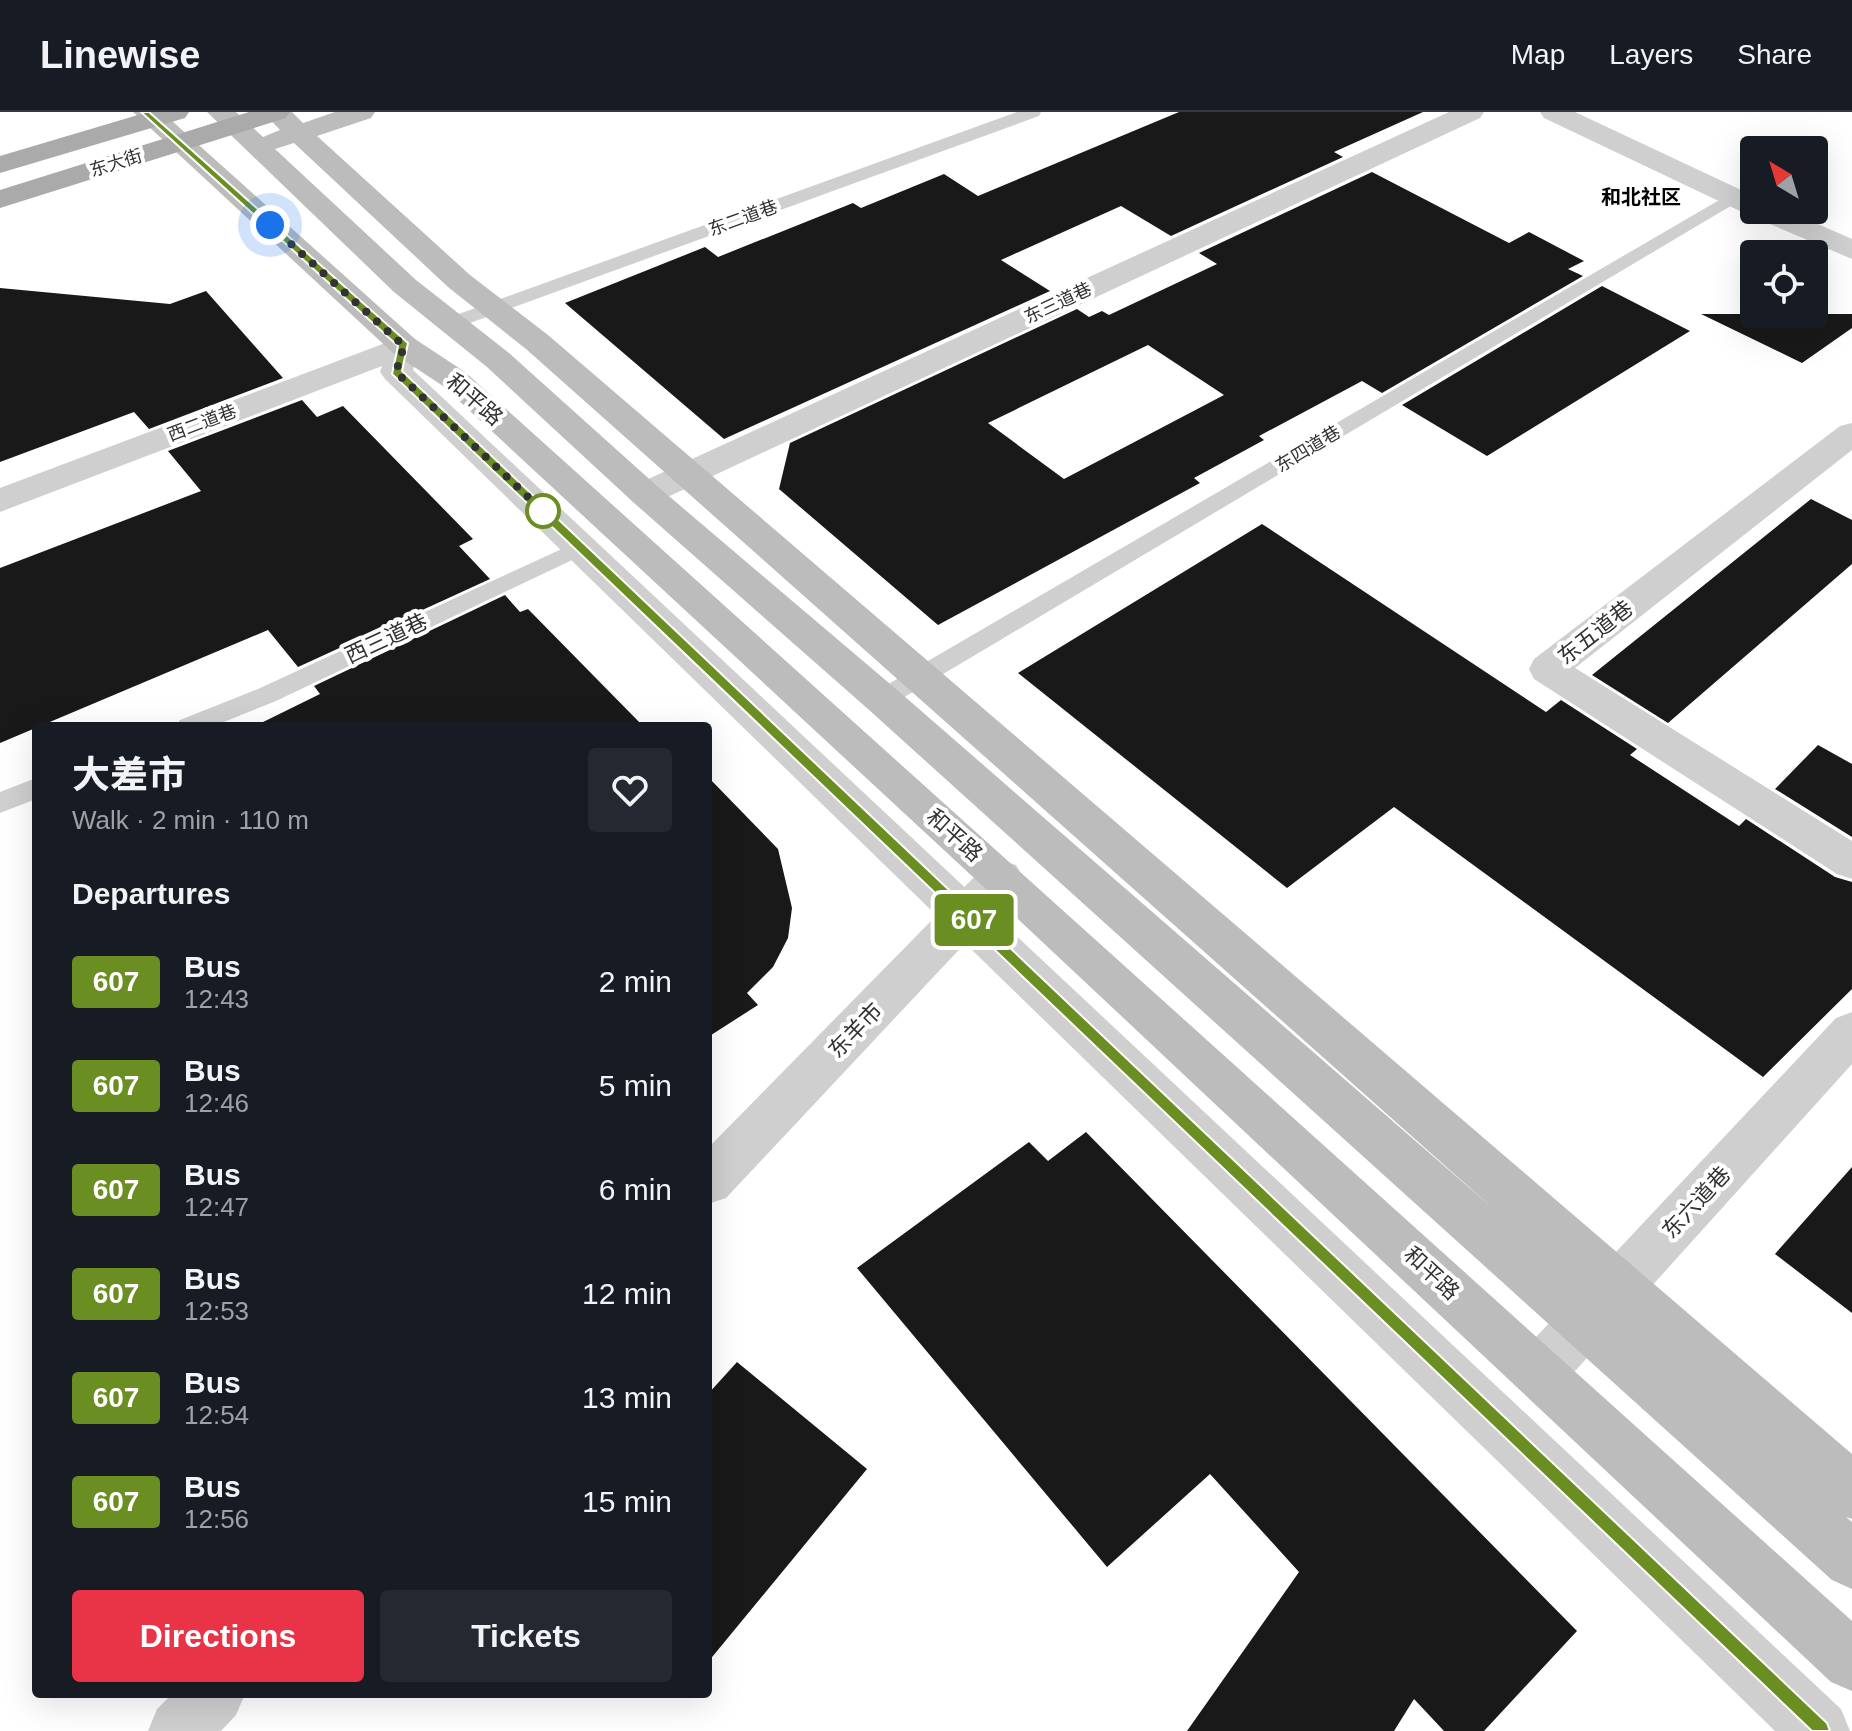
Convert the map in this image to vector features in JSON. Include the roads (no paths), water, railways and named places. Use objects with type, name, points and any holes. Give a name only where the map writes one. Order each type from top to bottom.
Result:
[{"type":"main road","points":[[203,164],[263,122],[362,112]]},
{"type":"main road","name":"东大街","points":[[0,165],[158,114]]},
{"type":"main road","name":"和平路","points":[[158,114],[181,144],[404,346],[454,379],[1001,877],[1852,1661]]},
{"type":"main road","points":[[263,122],[537,342],[1852,1491]]},
{"type":"main road","name":"东大街","points":[[0,199],[263,122]]},
{"type":"main road","name":"和平路","points":[[263,122],[405,286],[498,360],[645,494],[882,699],[1852,1560]]},
{"type":"street","name":"东三道巷","points":[[645,494],[1471,112]]},
{"type":"street","points":[[1553,112],[1740,201]]},
{"type":"street","points":[[1794,224],[1852,250]]},
{"type":"street","points":[[404,346],[396,372],[967,913],[1819,1731]]},
{"type":"street","name":"西二道巷","points":[[0,501],[404,346]]},
{"type":"street","name":"东五道巷","points":[[1852,433],[1548,669],[1852,862]]},
{"type":"street","name":"东羊市","points":[[712,1178],[1001,877]]},
{"type":"street","name":"东六道巷","points":[[1539,1372],[1852,1032]]},
{"type":"street","points":[[179,1731],[211,1698]]},
{"type":"lane","name":"东二道巷","points":[[452,323],[1033,112]]},
{"type":"lane","name":"东四道巷","points":[[882,699],[1740,204]]},
{"type":"lane","name":"西三道巷","points":[[199,722],[267,695],[581,547]]},
{"type":"lane","points":[[0,803],[32,790]]},
{"type":"district","name":"和北社区","points":[[1641,197]]}]
